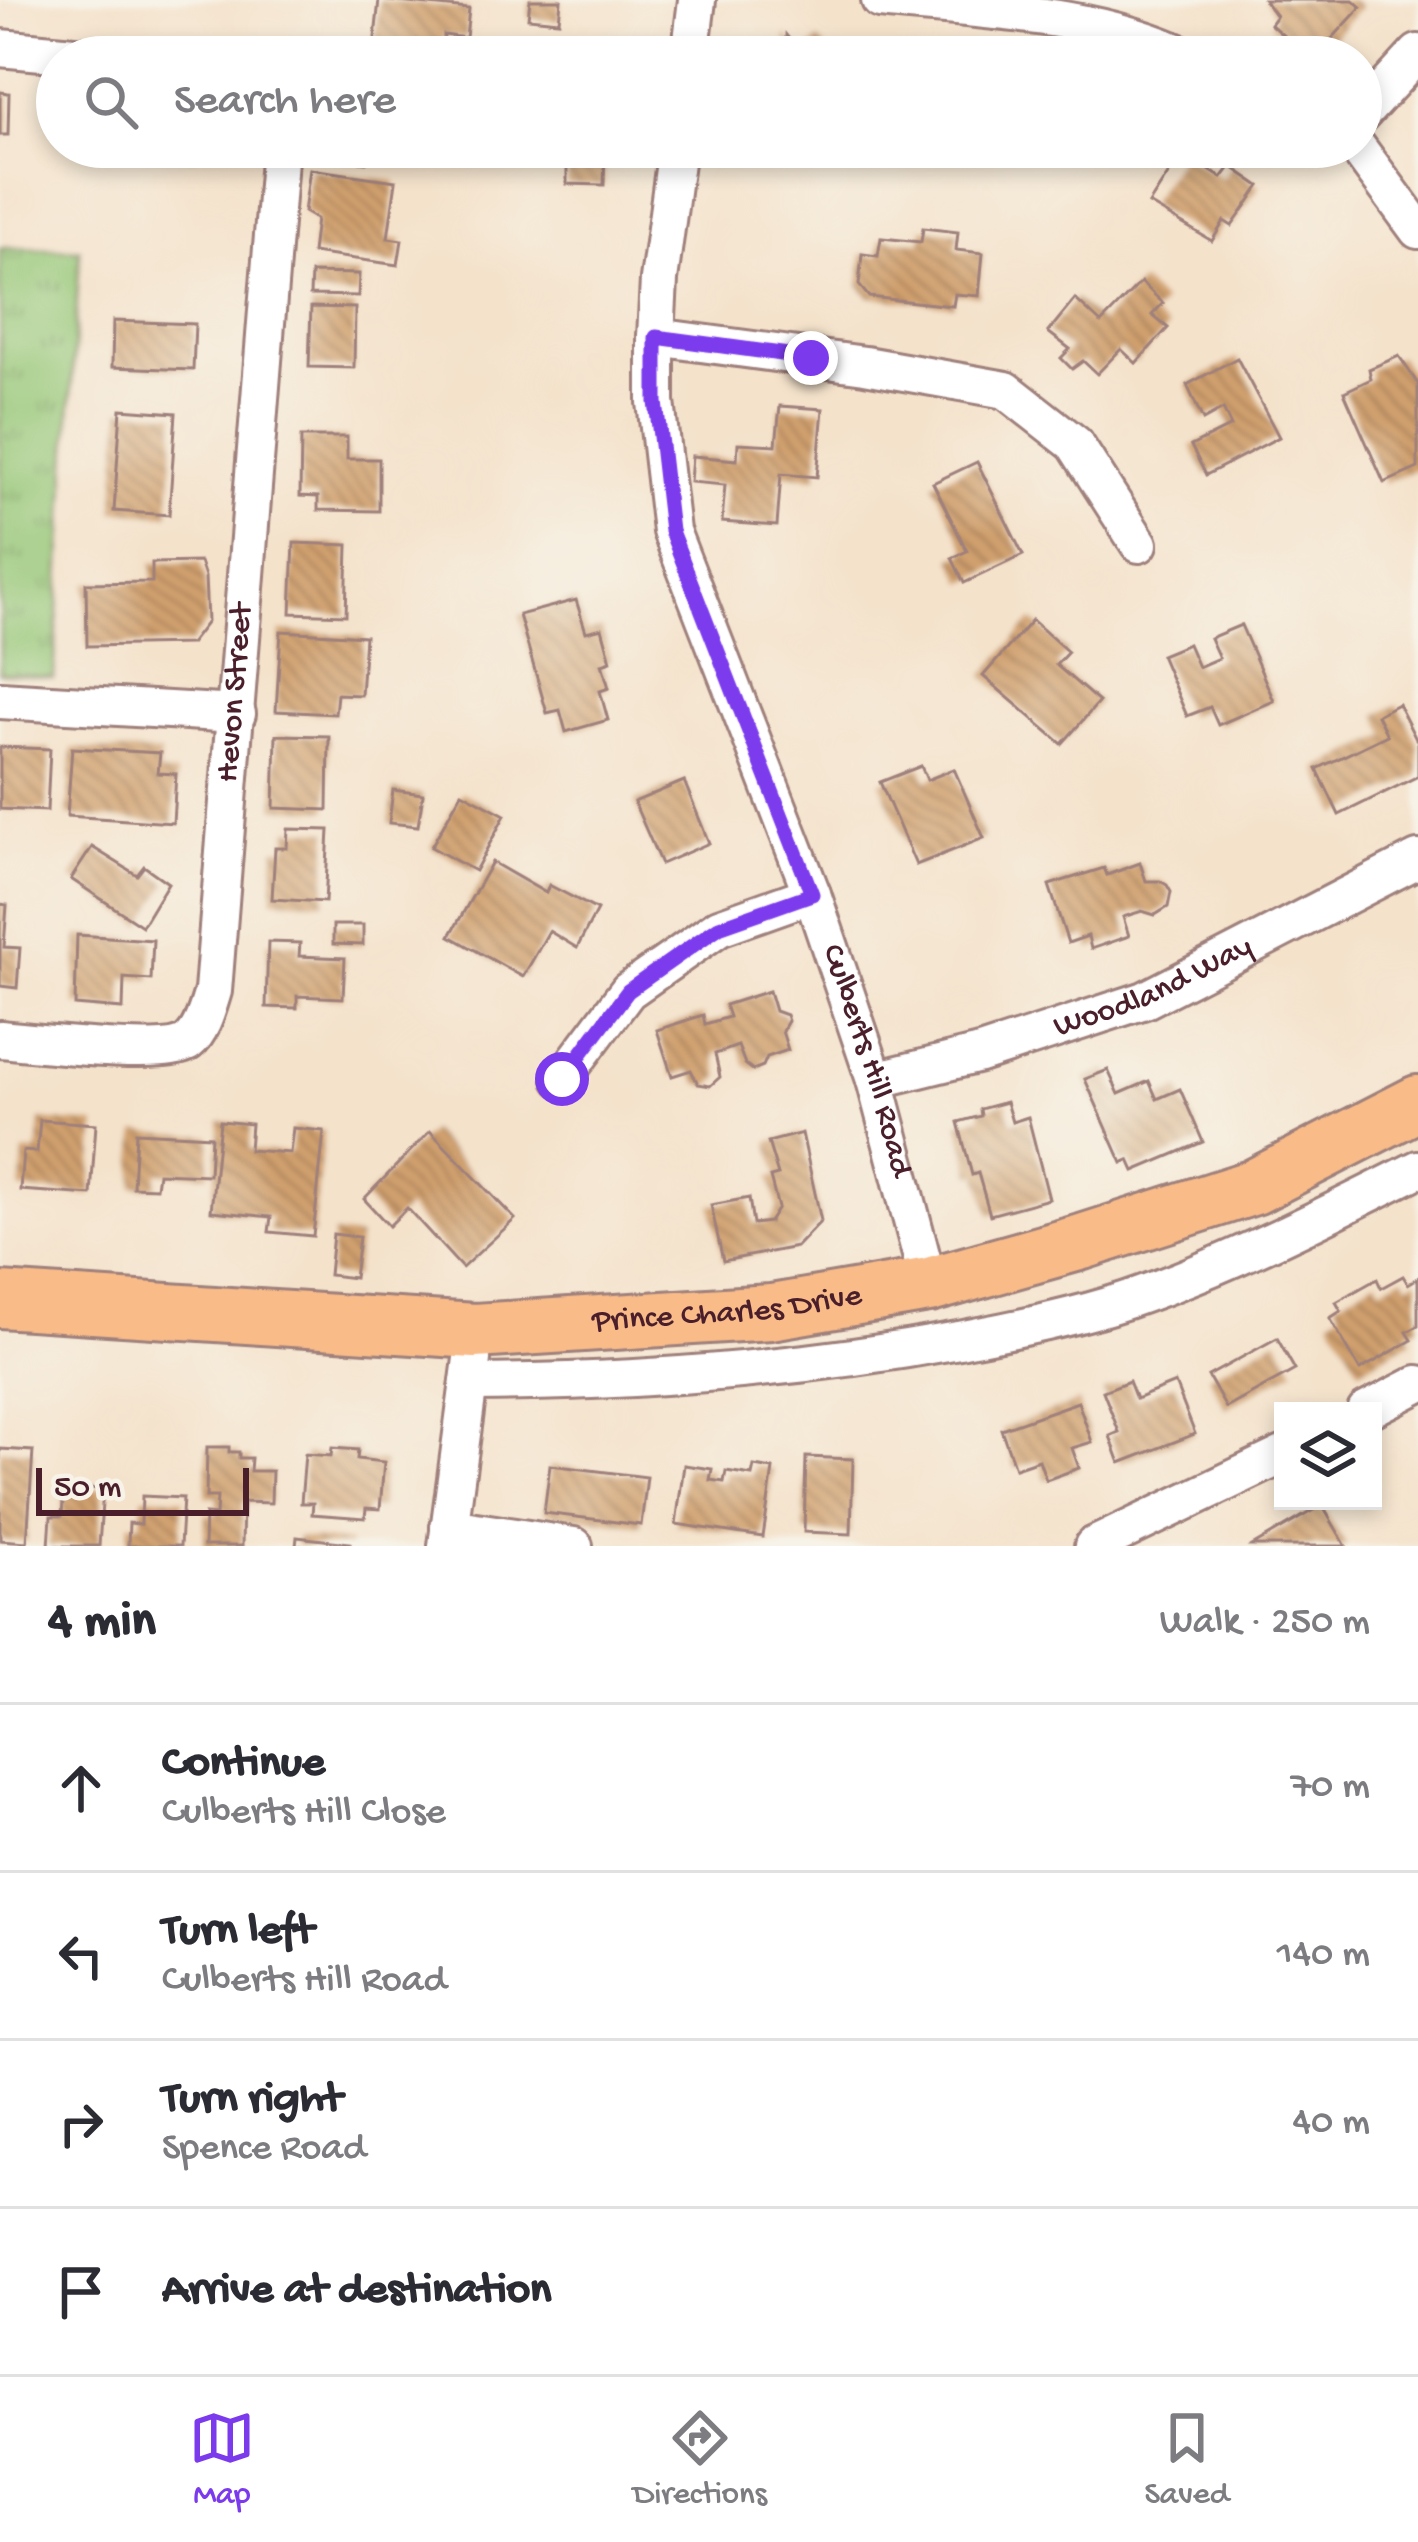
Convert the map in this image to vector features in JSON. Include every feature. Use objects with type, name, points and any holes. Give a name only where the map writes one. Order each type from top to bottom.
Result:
[{"type":"highway","name":"Prince Charles Drive","points":[[0,1300],[472,1357],[929,1285],[1254,1187],[1418,1103]]},
{"type":"street","points":[[693,36],[697,0]]},
{"type":"street","points":[[880,0],[1057,18],[1136,36]]},
{"type":"street","points":[[0,48],[36,51]]},
{"type":"street","points":[[1382,93],[1418,53]]},
{"type":"street","name":"Hevon Street","points":[[0,1039],[160,1050],[188,1042],[202,1023],[213,991],[278,168]]},
{"type":"street","name":"Culberts Hill Road","points":[[674,168],[656,337],[656,402],[671,531],[812,894],[875,1080],[929,1285]]},
{"type":"street","points":[[1372,168],[1418,230]]},
{"type":"street","points":[[656,337],[865,365],[1006,390],[1075,445],[1138,544]]},
{"type":"street","points":[[0,700],[237,714]]},
{"type":"street","name":"Woodland Way","points":[[875,1080],[980,1054],[1145,1000],[1418,859]]},
{"type":"street","points":[[562,1079],[628,991],[719,927],[812,894]]},
{"type":"street","points":[[574,1546],[448,1537],[472,1357],[756,1369],[869,1356],[1001,1332],[1123,1301],[1224,1264],[1418,1169]]},
{"type":"street","points":[[1382,1403],[1418,1384]]},
{"type":"street","points":[[1093,1546],[1274,1458]]},
{"type":"green space","points":[[0,248],[80,250],[54,678],[0,673]]},
{"type":"building","points":[[379,0],[469,9],[466,36],[375,36]]},
{"type":"building","points":[[530,0],[561,0],[559,21],[528,18]]},
{"type":"building","points":[[1264,0],[1353,0],[1361,7],[1334,36],[1284,36],[1270,24],[1276,16]]},
{"type":"building","points":[[0,92],[9,93],[8,135],[0,135]]},
{"type":"building","points":[[567,168],[604,168],[604,185],[567,184]]},
{"type":"building","points":[[1172,168],[1206,168],[1222,178],[1234,168],[1260,186],[1232,226],[1224,221],[1212,241],[1149,204]]},
{"type":"building","points":[[310,169],[396,181],[388,238],[402,240],[398,265],[312,253],[316,219],[304,212]]},
{"type":"building","points":[[923,228],[958,232],[956,250],[983,253],[979,296],[955,294],[953,306],[869,297],[859,285],[862,254],[878,256],[881,238],[921,242]]},
{"type":"building","points":[[311,273],[359,274],[358,296],[310,295]]},
{"type":"building","points":[[1141,282],[1163,303],[1152,315],[1168,328],[1136,363],[1121,349],[1097,374],[1083,361],[1072,369],[1061,358],[1070,349],[1048,332],[1075,299],[1101,323]]},
{"type":"building","points":[[311,307],[355,308],[354,368],[309,367]]},
{"type":"building","points":[[113,321],[195,324],[193,370],[112,367]]},
{"type":"building","points":[[1399,356],[1418,384],[1418,468],[1384,483],[1344,392],[1371,379],[1369,369]]},
{"type":"building","points":[[1237,358],[1279,437],[1206,475],[1191,446],[1231,426],[1223,409],[1203,420],[1187,385]]},
{"type":"building","points":[[780,406],[823,409],[817,477],[781,474],[777,526],[722,522],[725,485],[690,482],[692,456],[737,460],[738,443],[776,445]]},
{"type":"building","points":[[121,409],[176,413],[169,515],[114,511]]},
{"type":"building","points":[[301,437],[347,437],[347,459],[379,459],[379,511],[318,510],[318,497],[300,496]]},
{"type":"building","points":[[977,462],[1023,555],[964,583],[952,558],[967,551],[933,483]]},
{"type":"building","points":[[294,543],[348,545],[346,615],[291,613]]},
{"type":"building","points":[[200,562],[207,622],[190,644],[87,646],[86,583],[152,582],[152,563]]},
{"type":"building","points":[[576,600],[586,632],[602,628],[611,661],[602,664],[609,688],[600,691],[608,720],[566,732],[560,710],[547,713],[519,615]]},
{"type":"building","points":[[1032,620],[1068,652],[1056,665],[1099,702],[1062,744],[983,676]]},
{"type":"building","points":[[1241,625],[1274,701],[1218,725],[1210,707],[1187,716],[1161,655],[1188,644],[1198,667],[1219,658],[1210,638]]},
{"type":"building","points":[[281,631],[365,636],[361,695],[337,694],[335,714],[276,711]]},
{"type":"building","points":[[1398,704],[1418,743],[1418,776],[1339,815],[1317,769],[1387,735],[1377,715]]},
{"type":"building","points":[[276,735],[329,736],[328,810],[274,808]]},
{"type":"building","points":[[0,747],[50,749],[47,811],[0,809]]},
{"type":"building","points":[[72,748],[160,753],[158,773],[176,774],[173,823],[67,816]]},
{"type":"building","points":[[921,766],[927,780],[954,769],[984,838],[916,865],[880,782]]},
{"type":"building","points":[[684,781],[709,843],[661,864],[634,802]]},
{"type":"building","points":[[393,790],[423,794],[418,826],[389,823]]},
{"type":"building","points":[[462,792],[505,815],[475,871],[431,847]]},
{"type":"building","points":[[288,829],[329,830],[325,902],[272,899],[275,848],[287,848]]},
{"type":"building","points":[[92,847],[137,875],[144,866],[168,883],[142,926],[71,879]]},
{"type":"building","points":[[492,862],[546,893],[549,885],[597,910],[577,948],[549,931],[523,977],[450,936]]},
{"type":"building","points":[[1140,863],[1146,881],[1167,885],[1171,892],[1168,907],[1155,915],[1142,911],[1123,917],[1129,936],[1091,949],[1088,936],[1068,943],[1049,885],[1104,868],[1107,875]]},
{"type":"building","points":[[0,904],[7,905],[4,947],[20,948],[17,988],[0,986]]},
{"type":"building","points":[[333,925],[363,925],[363,945],[333,944]]},
{"type":"building","points":[[77,935],[153,940],[151,980],[124,978],[123,1009],[75,1005]]},
{"type":"building","points":[[268,942],[300,943],[299,956],[345,958],[343,998],[297,996],[297,1008],[266,1007]]},
{"type":"building","points":[[769,991],[775,1011],[788,1021],[782,1031],[788,1050],[767,1057],[763,1066],[753,1070],[745,1064],[738,1046],[715,1054],[720,1077],[710,1086],[698,1084],[691,1070],[672,1076],[657,1030],[703,1015],[705,1024],[729,1017],[725,1005]]},
{"type":"building","points":[[1108,1070],[1119,1094],[1149,1081],[1157,1099],[1180,1089],[1203,1142],[1134,1171],[1129,1160],[1122,1163],[1085,1079]]},
{"type":"building","points":[[1006,1102],[1012,1122],[1028,1117],[1049,1199],[990,1215],[978,1173],[972,1175],[958,1122]]},
{"type":"building","points":[[40,1120],[96,1124],[91,1195],[20,1190],[23,1151],[37,1152]]},
{"type":"building","points":[[220,1121],[251,1124],[249,1150],[290,1153],[293,1128],[324,1131],[313,1236],[269,1232],[271,1217],[211,1211]]},
{"type":"building","points":[[430,1131],[515,1219],[462,1268],[407,1208],[389,1226],[364,1199]]},
{"type":"building","points":[[136,1132],[211,1136],[209,1175],[158,1173],[156,1188],[133,1187]]},
{"type":"building","points":[[802,1133],[821,1221],[796,1247],[723,1261],[711,1205],[749,1198],[753,1224],[769,1222],[778,1208],[770,1177],[778,1175],[768,1142]]},
{"type":"building","points":[[333,1234],[359,1237],[354,1278],[329,1275]]},
{"type":"building","points":[[1403,1276],[1408,1284],[1418,1278],[1418,1326],[1407,1332],[1412,1340],[1360,1370],[1330,1318],[1341,1311],[1336,1302],[1377,1279],[1381,1288]]},
{"type":"building","points":[[1277,1338],[1295,1370],[1226,1408],[1208,1376]]},
{"type":"building","points":[[1129,1381],[1136,1399],[1175,1383],[1195,1434],[1120,1463],[1110,1436],[1119,1432],[1103,1391]]},
{"type":"building","points":[[1078,1402],[1092,1442],[1072,1448],[1079,1468],[1046,1480],[1039,1460],[1015,1468],[1001,1429]]},
{"type":"building","points":[[207,1447],[229,1447],[229,1452],[239,1452],[239,1458],[251,1458],[250,1471],[272,1471],[271,1503],[243,1502],[242,1546],[204,1546],[205,1514],[216,1515],[217,1497],[206,1497]]},
{"type":"building","points":[[332,1448],[358,1450],[357,1459],[384,1462],[380,1509],[366,1508],[365,1518],[312,1514],[313,1503],[301,1503],[305,1454],[331,1456]]},
{"type":"building","points":[[0,1449],[33,1451],[27,1542],[0,1540]]},
{"type":"building","points":[[806,1457],[853,1459],[851,1534],[804,1532]]},
{"type":"building","points":[[550,1465],[647,1477],[641,1525],[544,1513]]},
{"type":"building","points":[[684,1465],[712,1469],[710,1480],[724,1482],[726,1471],[752,1475],[754,1466],[773,1469],[763,1537],[676,1524]]},
{"type":"building","points":[[64,1487],[103,1489],[99,1546],[49,1546],[51,1516],[62,1516]]},
{"type":"building","points":[[142,1496],[183,1498],[180,1546],[128,1546],[129,1523],[141,1524]]},
{"type":"building","points":[[1313,1510],[1325,1510],[1346,1546],[1252,1546]]},
{"type":"building","points":[[297,1537],[350,1543],[296,1546]]},
{"type":"route","points":[[562,1079],[628,991],[719,927],[812,894],[671,531],[656,402],[656,337],[811,358]]}]
